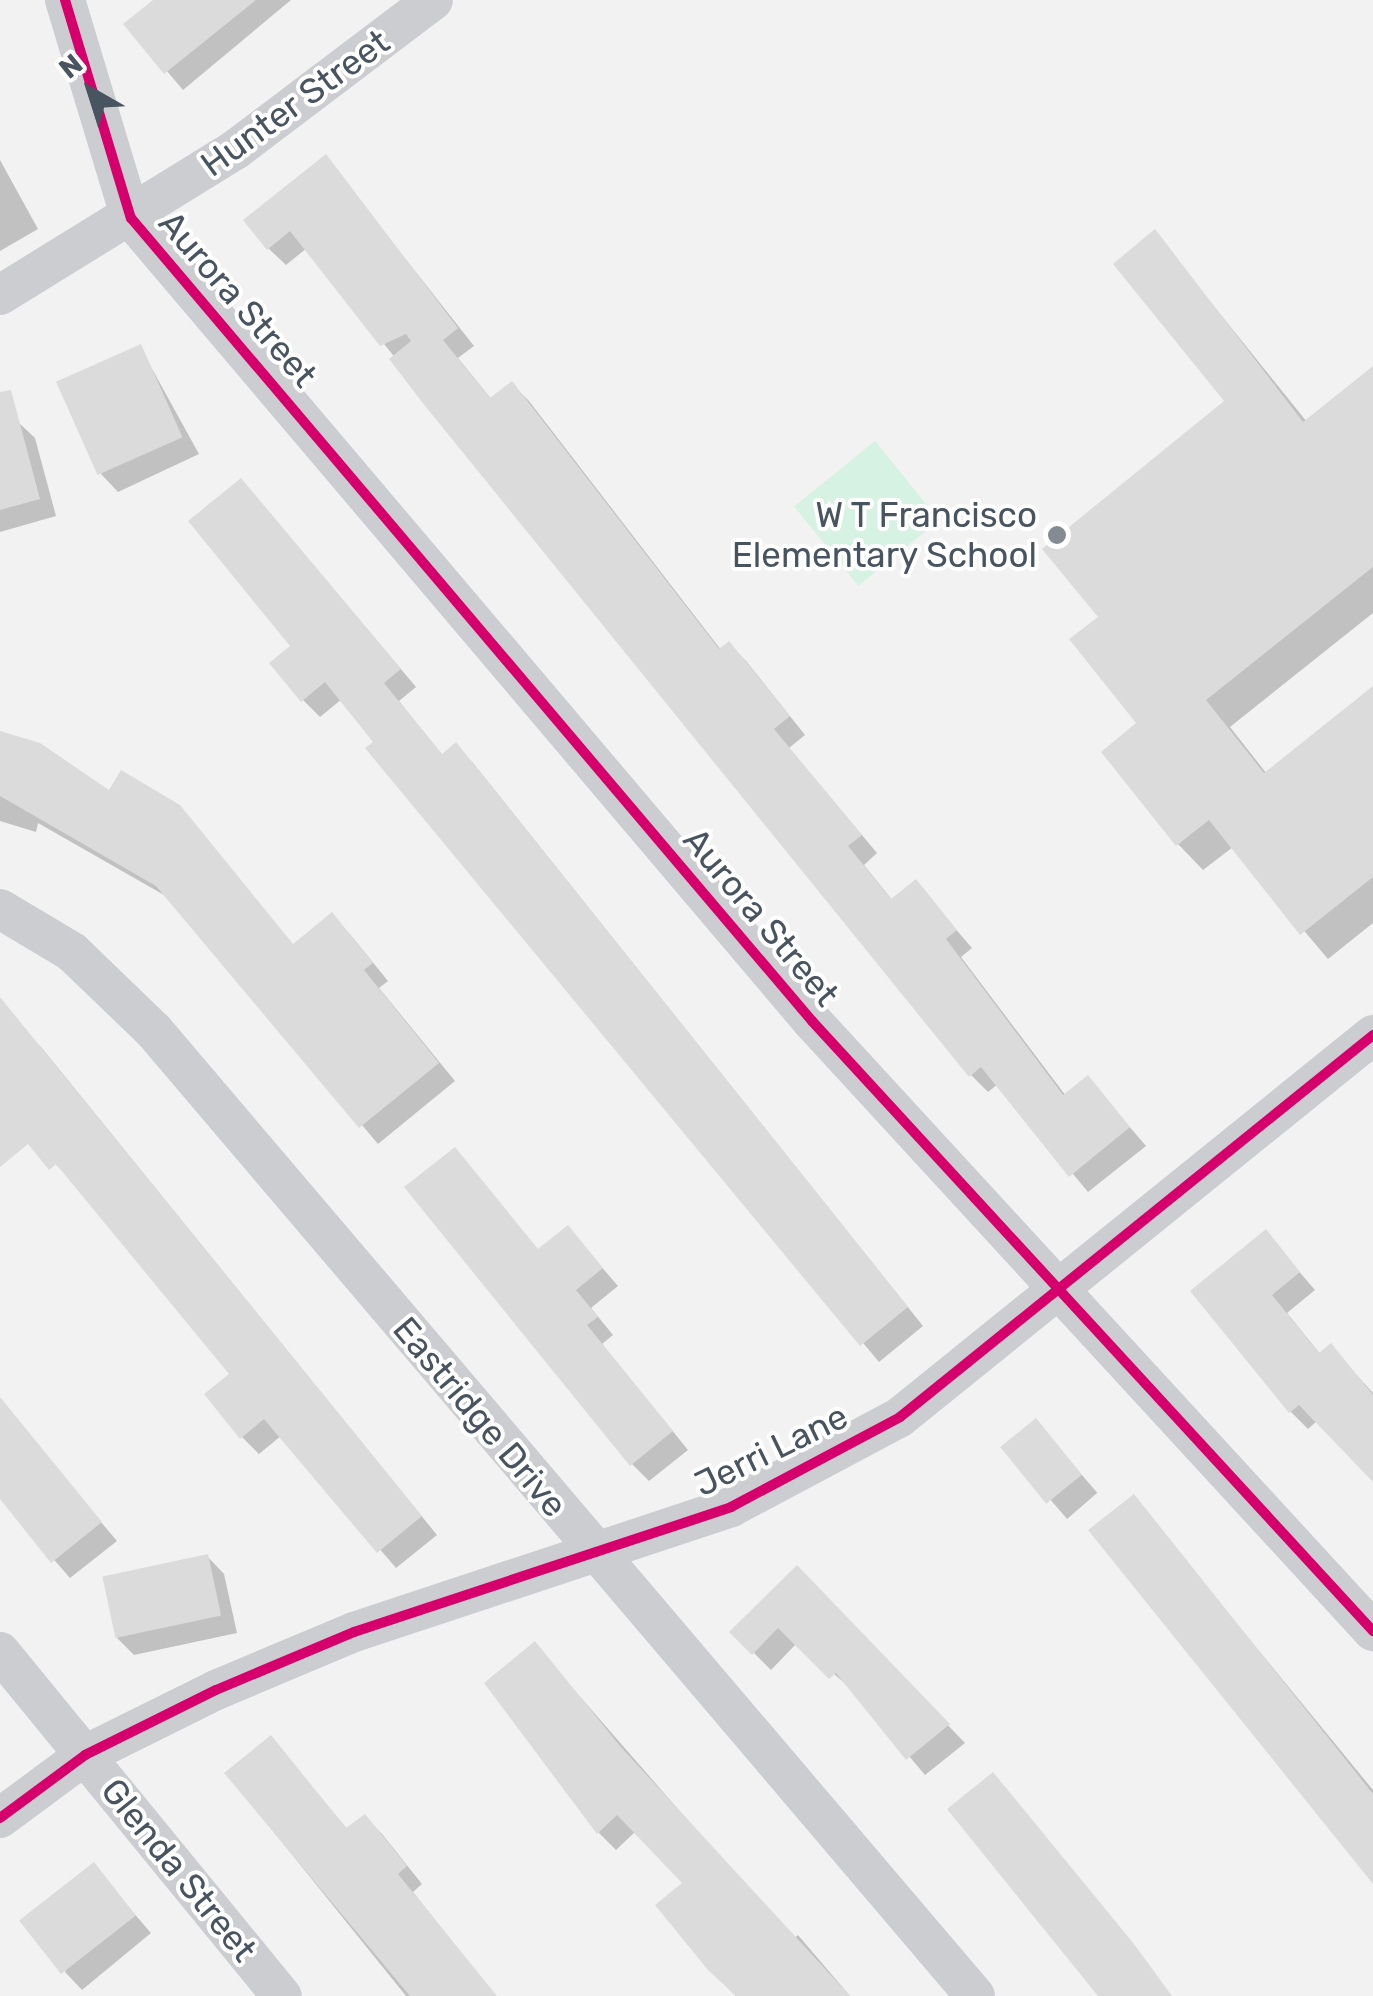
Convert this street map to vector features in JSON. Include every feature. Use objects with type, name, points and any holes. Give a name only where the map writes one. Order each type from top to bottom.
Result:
[{"type":"street","points":[[65,0],[130,218]]},
{"type":"street","name":"Hunter Street","points":[[0,295],[130,218],[434,0]]},
{"type":"street","name":"Aurora Street","points":[[130,218],[812,1021],[1373,1631]]},
{"type":"street","name":"Eastridge Drive","points":[[0,909],[72,952],[154,1031],[975,1996]]},
{"type":"street","name":"Jerri Lane","points":[[0,1818],[85,1756],[354,1632],[592,1549],[730,1507],[900,1417],[1060,1293],[1373,1035]]},
{"type":"street","name":"Glenda Street","points":[[0,1652],[282,1996]]},
{"type":"green space","points":[[875,441],[939,520],[858,586],[794,506]]},
{"type":"building","points":[[153,0],[256,0],[164,74],[123,24]]},
{"type":"building","points":[[326,154],[458,328],[443,340],[490,398],[512,381],[719,649],[729,641],[790,716],[774,729],[862,835],[848,846],[891,899],[916,879],[957,930],[946,939],[1063,1095],[1088,1075],[1130,1127],[1069,1177],[981,1067],[969,1077],[426,407],[389,359],[411,341],[406,334],[380,346],[290,231],[267,250],[243,220]]},
{"type":"building","points":[[1155,229],[1303,422],[1373,366],[1373,567],[1206,700],[1264,773],[1373,686],[1373,877],[1300,935],[1209,820],[1176,846],[1101,752],[1136,723],[1069,639],[1098,617],[1042,549],[1224,401],[1113,264]]},
{"type":"building","points":[[141,344],[182,437],[98,475],[56,382]]},
{"type":"building","points":[[11,390],[40,499],[0,510],[0,392]]},
{"type":"building","points":[[241,478],[401,669],[384,683],[442,754],[456,742],[908,1307],[860,1346],[365,748],[373,742],[325,682],[301,702],[269,663],[290,646],[188,521]]},
{"type":"building","points":[[0,731],[40,743],[109,790],[121,770],[180,805],[293,944],[332,912],[373,963],[364,970],[439,1063],[359,1128],[156,886],[0,796]]},
{"type":"building","points":[[0,997],[422,1516],[377,1553],[264,1419],[240,1439],[204,1394],[229,1374],[56,1164],[49,1170],[28,1144],[0,1167]]},
{"type":"building","points":[[455,1147],[538,1249],[568,1225],[603,1268],[576,1290],[598,1317],[587,1325],[673,1431],[630,1466],[404,1187]]},
{"type":"building","points":[[1266,1229],[1300,1272],[1272,1295],[1319,1353],[1331,1343],[1373,1395],[1373,1482],[1299,1405],[1289,1413],[1190,1291]]},
{"type":"building","points":[[0,1397],[102,1522],[51,1563],[0,1499]]},
{"type":"building","points":[[1036,1418],[1082,1475],[1046,1504],[1000,1447]]},
{"type":"building","points":[[1134,1494],[1373,1794],[1373,1884],[1088,1530]]},
{"type":"building","points":[[208,1554],[221,1616],[115,1638],[102,1576]]},
{"type":"building","points":[[797,1565],[950,1724],[906,1760],[836,1673],[829,1679],[778,1628],[752,1655],[729,1632]]},
{"type":"building","points":[[535,1641],[620,1746],[850,1996],[736,1996],[708,1970],[655,1905],[682,1883],[617,1815],[597,1834],[484,1683]]},
{"type":"building","points":[[271,1735],[346,1828],[365,1814],[407,1866],[398,1874],[497,1996],[410,1996],[224,1773]]},
{"type":"building","points":[[993,1772],[1172,1996],[1098,1996],[947,1809]]},
{"type":"building","points":[[94,1862],[136,1916],[61,1974],[19,1920]]},
{"type":"cycle path","points":[[65,0],[131,218],[812,1021],[1373,1631]]},
{"type":"cycle path","points":[[0,1818],[85,1755],[216,1690],[354,1632],[731,1507],[900,1417],[1373,1035]]},
{"type":"place","name":"W T Francisco Elementary School","points":[[1057,535]]}]
